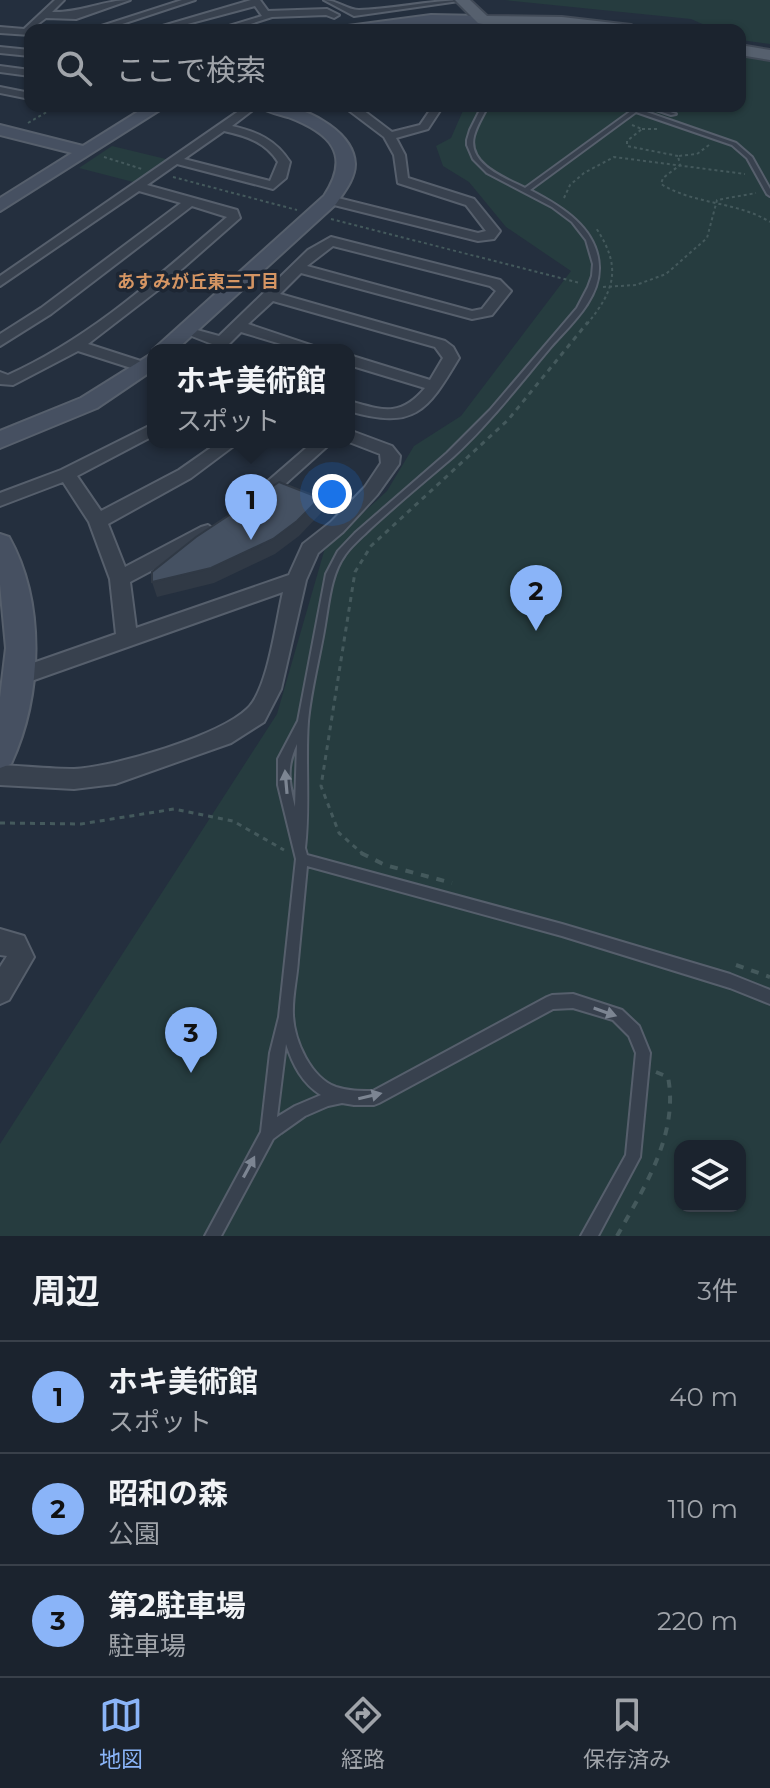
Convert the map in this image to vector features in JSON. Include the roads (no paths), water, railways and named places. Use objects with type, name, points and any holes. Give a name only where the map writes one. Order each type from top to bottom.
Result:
[{"type":"main road","points":[[462,0],[486,24]]},
{"type":"main road","points":[[533,24],[586,24]]},
{"type":"main road","points":[[746,51],[770,55]]},
{"type":"street","points":[[35,24],[60,0]]},
{"type":"street","points":[[43,15],[76,16],[126,0]]},
{"type":"street","points":[[113,24],[191,0]]},
{"type":"street","points":[[328,0],[354,13],[462,0]]},
{"type":"street","points":[[175,24],[255,1],[267,14],[327,12],[334,15]]},
{"type":"street","points":[[243,24],[268,17],[267,14]]},
{"type":"street","points":[[393,24],[431,19],[478,24]]},
{"type":"street","points":[[0,30],[24,32]]},
{"type":"street","points":[[0,50],[24,52]]},
{"type":"street","points":[[0,69],[24,72]]},
{"type":"street","points":[[0,90],[24,95]]},
{"type":"street","points":[[0,206],[134,112]]},
{"type":"street","points":[[0,195],[147,112]]},
{"type":"street","points":[[0,282],[244,112]]},
{"type":"street","points":[[171,344],[330,200],[345,177],[347,161],[342,147],[332,134],[318,124],[283,112]]},
{"type":"street","points":[[390,136],[424,127],[434,112]]},
{"type":"street","points":[[330,200],[478,237],[489,236],[493,231],[470,202],[402,180],[402,154],[390,136],[363,113]]},
{"type":"street","points":[[173,160],[273,185],[280,178],[284,162],[272,145],[246,132],[221,127]]},
{"type":"street","points":[[0,130],[79,150]]},
{"type":"street","points":[[0,377],[7,382],[79,346],[234,218],[232,213],[135,186]]},
{"type":"street","points":[[0,341],[46,311],[191,201]]},
{"type":"street","points":[[220,344],[269,295],[313,253],[324,244],[338,242],[495,283],[504,291],[487,312],[472,315],[298,268]]},
{"type":"street","points":[[280,244],[313,253]]},
{"type":"street","points":[[269,295],[440,344],[448,350],[451,358],[423,401],[394,417],[355,408]]},
{"type":"street","points":[[238,326],[297,344]]},
{"type":"street","points":[[186,331],[214,344]]},
{"type":"street","points":[[79,346],[147,365]]},
{"type":"street","points":[[355,362],[434,386]]},
{"type":"street","points":[[0,440],[89,403],[147,368]]},
{"type":"street","points":[[0,500],[67,474],[147,432]]},
{"type":"street","points":[[0,775],[74,779],[115,774],[223,736],[256,715],[270,689],[296,580],[310,549],[346,518],[390,464],[391,456],[386,450],[355,438]]},
{"type":"street","points":[[98,521],[185,474],[222,448]]},
{"type":"street","points":[[120,579],[171,555],[234,515],[275,487],[317,448]]},
{"type":"street","points":[[67,474],[98,521],[120,579],[127,639]]},
{"type":"street","points":[[0,544],[9,563],[18,600],[22,636],[20,676],[10,726],[0,754]]},
{"type":"street","points":[[20,676],[296,580]]},
{"type":"street","points":[[0,942],[15,945],[21,957],[0,991]]},
{"type":"lane","points":[[268,1134],[277,1053],[286,1017],[301,853],[303,720],[331,574],[341,553],[485,421],[570,321],[594,286],[596,263],[584,231],[560,208],[485,170],[475,160],[470,140],[482,112]]},
{"type":"lane","points":[[526,190],[632,112]]},
{"type":"lane","points":[[641,112],[724,139],[749,157],[770,194]]},
{"type":"lane","points":[[666,112],[673,114]]},
{"type":"lane","points":[[301,853],[284,785],[284,759],[303,720]]},
{"type":"lane","points":[[301,853],[730,981],[770,997]]},
{"type":"lane","points":[[213,1236],[268,1134],[284,1119],[321,1100],[374,1098],[552,1002],[573,1001],[617,1015],[634,1031],[643,1053],[633,1157],[589,1236]]},
{"type":"lane","points":[[286,1017],[292,1048],[314,1084],[338,1097]]},
{"type":"place","name":"ホキ美術館","points":[[251,540]]},
{"type":"place","name":"昭和の森","points":[[536,631]]},
{"type":"place","name":"第2駐車場","points":[[191,1073]]},
{"type":"district","name":"あすみが丘東三丁目","points":[[198,282]]}]
